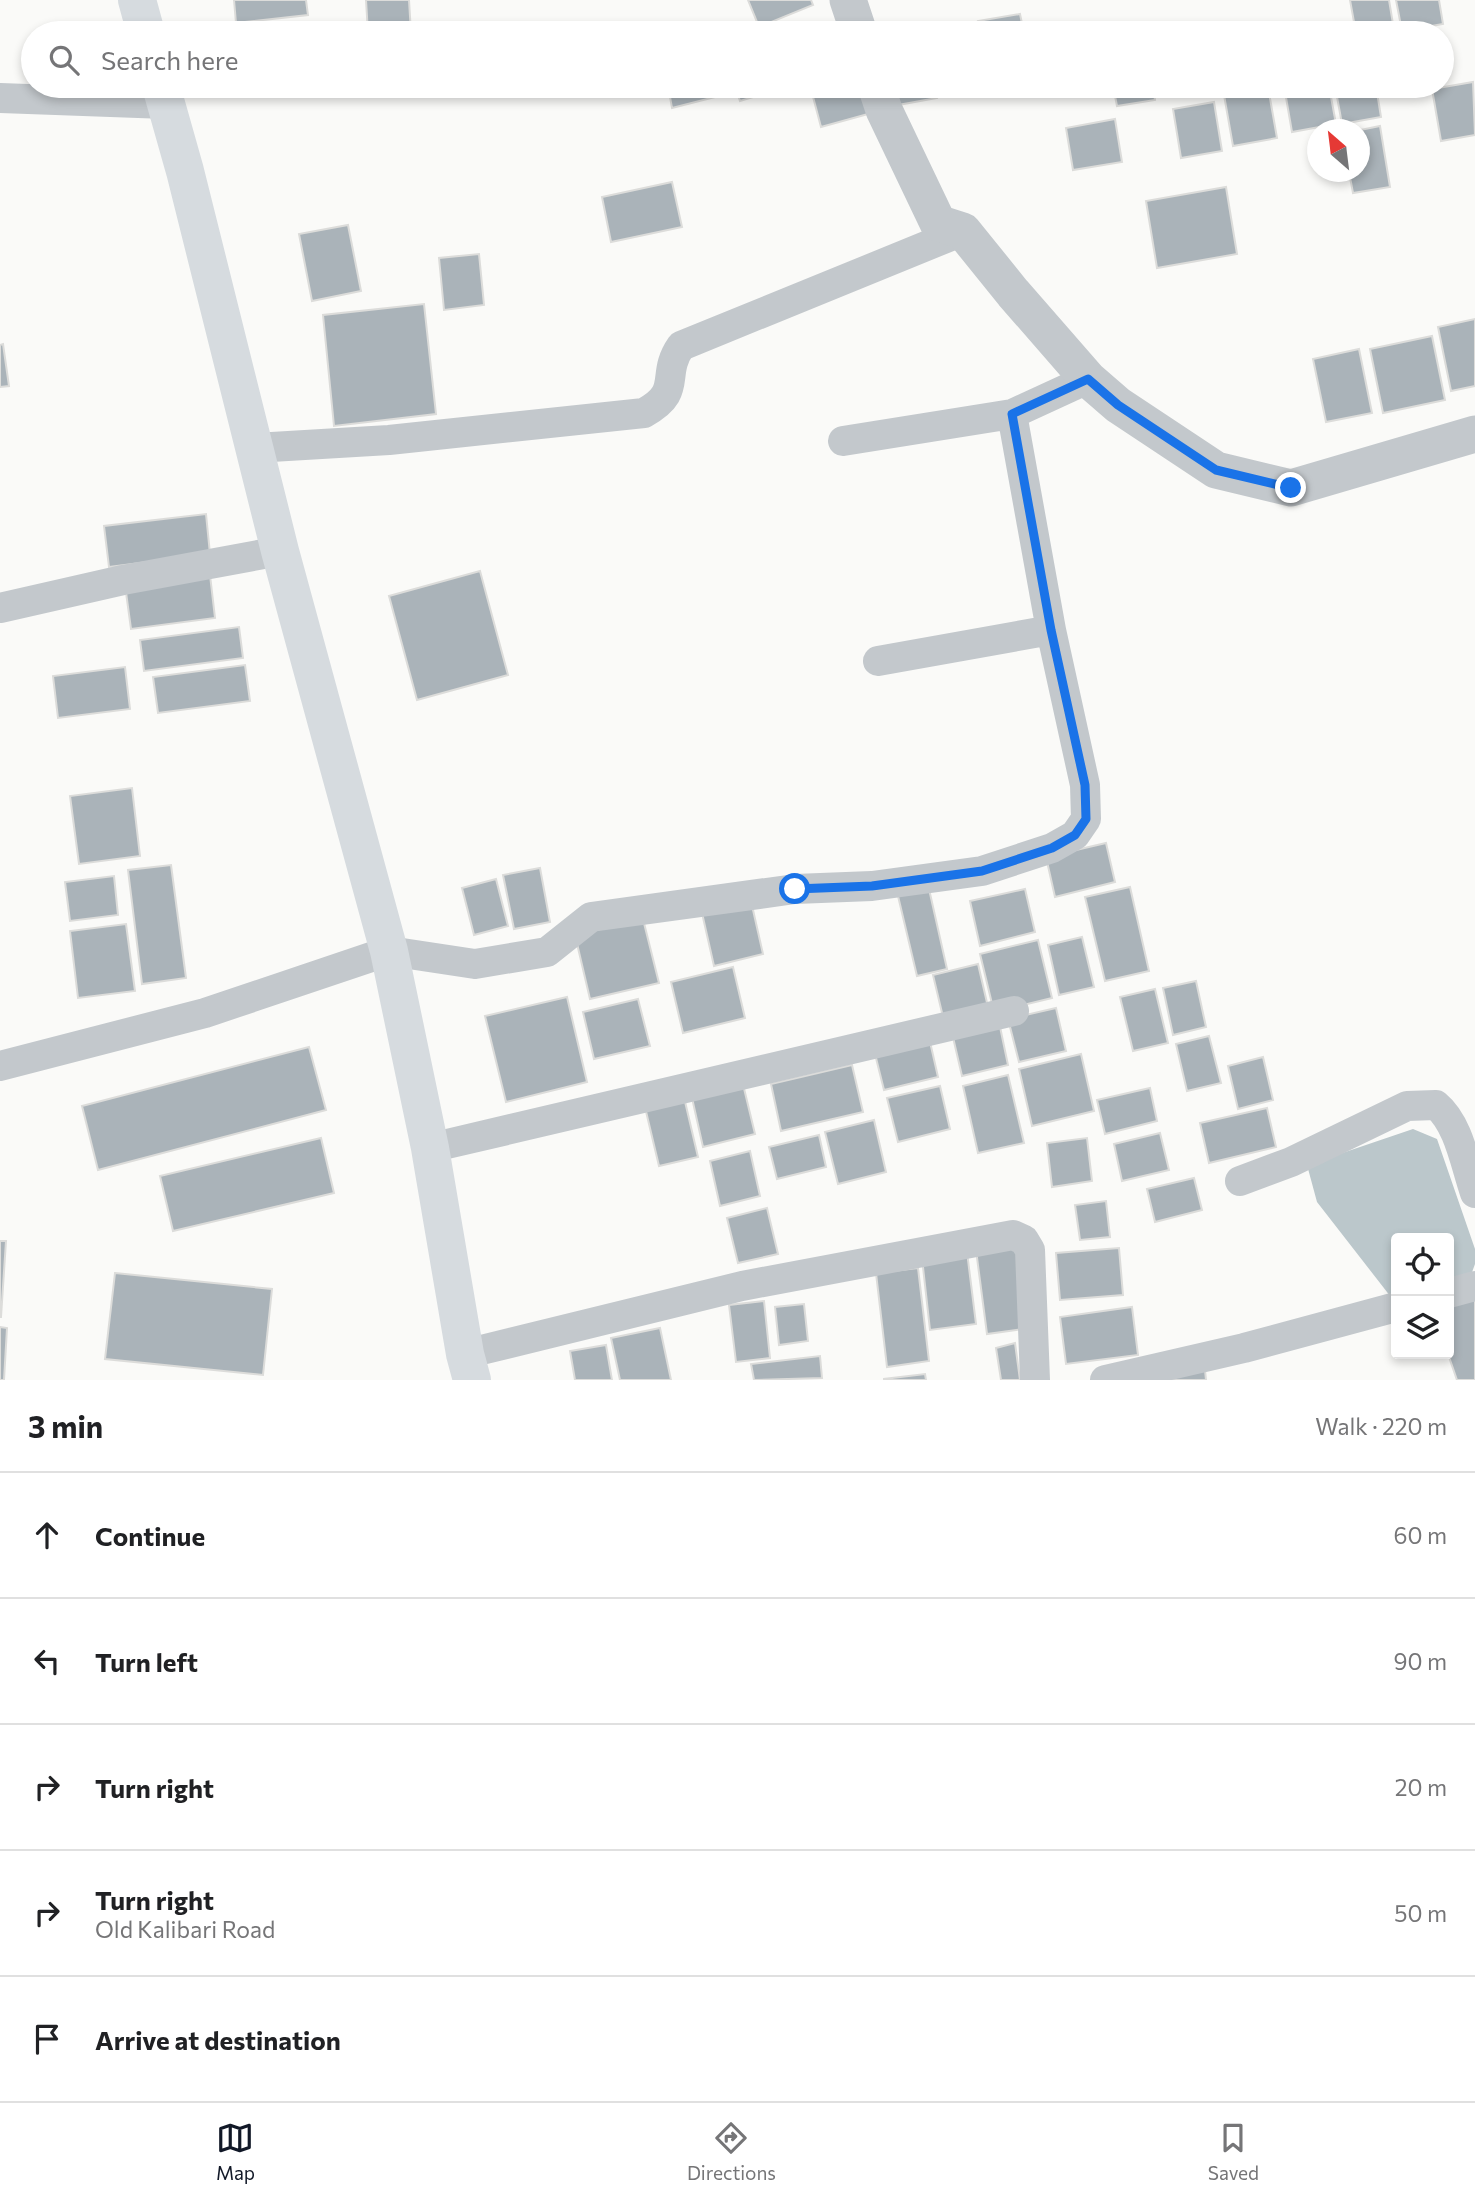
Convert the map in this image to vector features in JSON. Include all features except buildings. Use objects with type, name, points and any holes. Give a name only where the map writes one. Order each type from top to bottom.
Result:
[{"type":"highway","points":[[137,0],[143,21]]},
{"type":"highway","points":[[164,98],[280,551],[389,951],[430,1148],[468,1367]]},
{"type":"street","points":[[848,0],[855,21]]},
{"type":"street","points":[[0,98],[21,98]]},
{"type":"street","points":[[880,98],[938,223],[963,231],[1088,379],[1118,405],[1216,470],[1291,488],[1475,434]]},
{"type":"street","points":[[254,448],[389,440],[645,413],[659,405],[667,395],[673,357],[681,346],[963,231]]},
{"type":"street","points":[[843,441],[1012,414],[1088,379]]},
{"type":"street","points":[[0,1066],[205,1013],[389,951],[475,964],[547,952],[591,918],[782,891],[872,886],[982,871],[1052,848],[1075,835],[1086,819],[1085,785],[1051,630],[1012,414]]},
{"type":"street","points":[[0,607],[123,580],[280,551]]},
{"type":"street","points":[[878,660],[1051,630]]},
{"type":"street","points":[[430,1148],[1014,1010]]},
{"type":"street","points":[[1240,1181],[1291,1162],[1407,1106],[1436,1105],[1446,1114],[1452,1125],[1475,1192]]},
{"type":"street","points":[[468,1367],[742,1286],[1013,1235],[1024,1240],[1030,1250],[1035,1380]]},
{"type":"street","points":[[1454,1292],[1475,1286]]},
{"type":"street","points":[[1105,1380],[1244,1348],[1391,1308]]},
{"type":"shaded area","points":[[1413,1129],[1437,1139],[1475,1249],[1475,1264],[1471,1275],[1454,1280],[1454,1233],[1391,1233],[1391,1297],[1317,1202],[1307,1165]]},
{"type":"route","points":[[795,889],[872,886],[982,871],[1052,848],[1075,835],[1086,819],[1085,785],[1051,630],[1012,414],[1088,379],[1118,405],[1216,470],[1291,488]]}]
